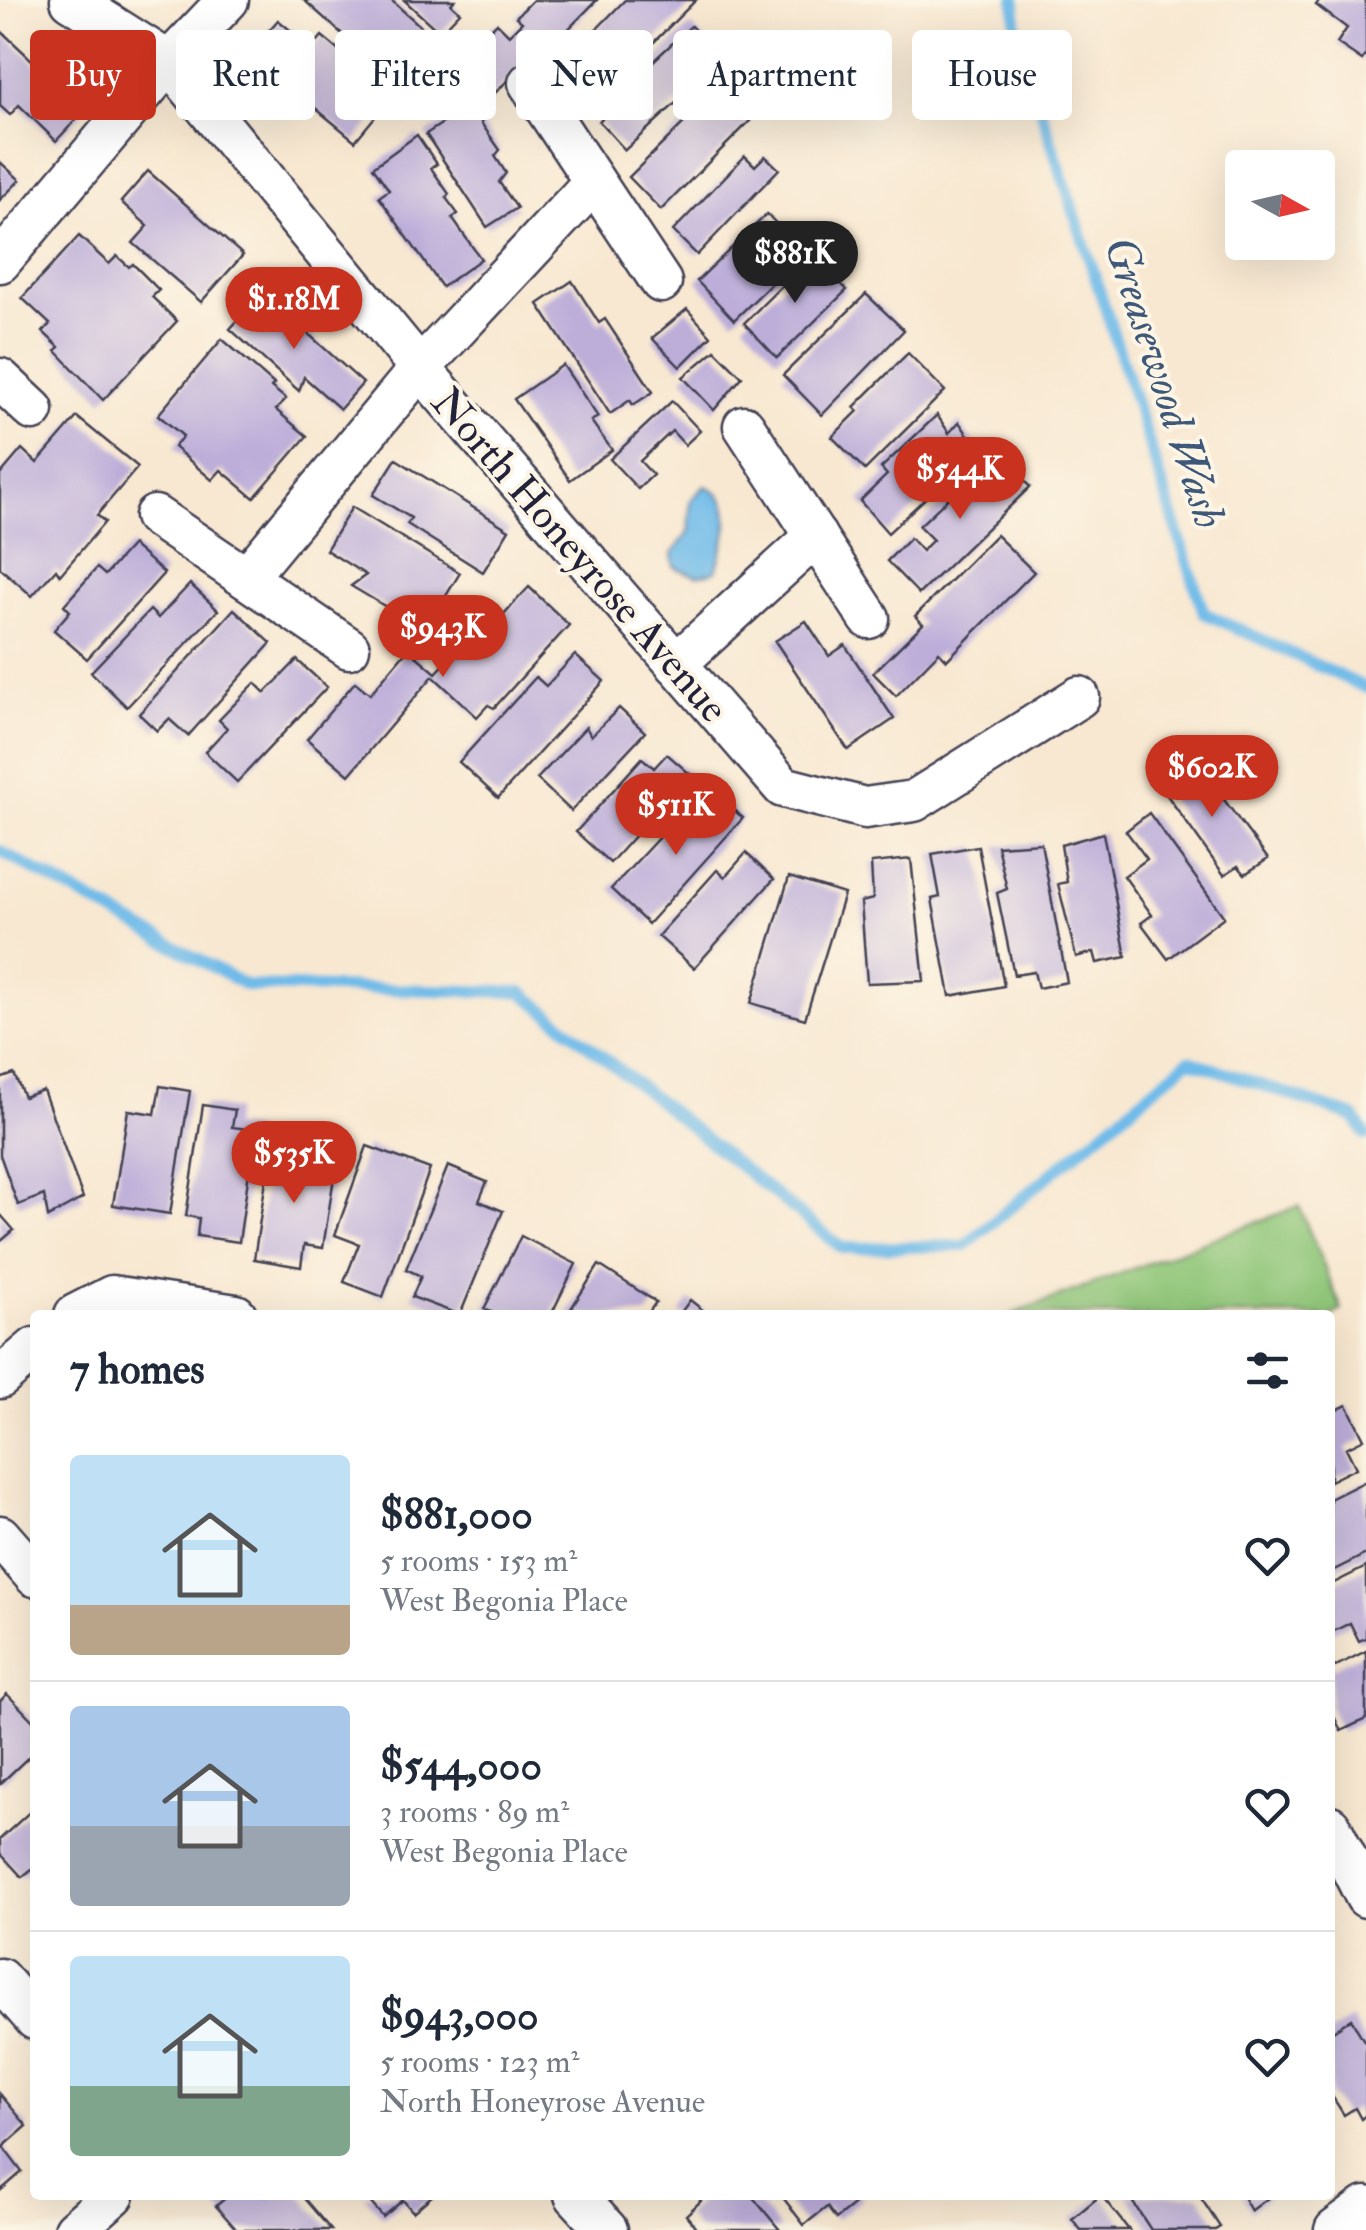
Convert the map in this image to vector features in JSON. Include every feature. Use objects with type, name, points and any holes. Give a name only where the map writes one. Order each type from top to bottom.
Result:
[{"type":"street","name":"North Honeyrose Avenue","points":[[71,0],[169,62],[420,368],[783,787],[865,808],[914,801],[1079,697]]},
{"type":"street","points":[[0,262],[169,62],[228,0]]},
{"type":"street","points":[[553,120],[661,282]]},
{"type":"street","points":[[246,578],[420,368],[594,182]]},
{"type":"street","points":[[0,380],[33,410]]},
{"type":"street","points":[[744,426],[869,618]]},
{"type":"street","points":[[156,516],[349,648]]},
{"type":"street","points":[[676,664],[816,536]]},
{"type":"street","points":[[82,1310],[110,1289],[212,1310]]},
{"type":"street","points":[[0,1378],[30,1352]]},
{"type":"street","points":[[0,1536],[30,1570]]},
{"type":"street","points":[[1335,1836],[1366,1897]]},
{"type":"street","points":[[0,1979],[30,2013]]},
{"type":"street","points":[[74,2230],[108,2200]]},
{"type":"street","points":[[579,2200],[606,2230]]},
{"type":"street","points":[[1335,2230],[1366,2207]]},
{"type":"green space","points":[[1299,1206],[1342,1310],[1335,1314],[1335,1310],[1023,1310]]},
{"type":"water","points":[[705,486],[723,501],[727,523],[716,571],[697,576],[674,567],[672,554],[689,532],[691,500]]},
{"type":"building","points":[[304,0],[391,0],[425,30],[338,30]]},
{"type":"building","points":[[404,0],[455,0],[451,4],[460,12],[443,30],[437,30]]},
{"type":"building","points":[[533,0],[597,0],[568,30],[516,30],[516,72],[496,92],[496,30],[490,30],[497,23],[509,35],[522,22],[516,17]]},
{"type":"building","points":[[625,0],[696,0],[653,43],[653,30],[596,30]]},
{"type":"building","points":[[1320,0],[1366,0],[1366,54],[1362,60],[1337,43],[1347,28],[1316,5]]},
{"type":"building","points":[[278,20],[290,30],[269,30]]},
{"type":"building","points":[[0,30],[30,58],[30,116],[19,105],[10,115],[0,106]]},
{"type":"building","points":[[322,36],[335,47],[335,120],[372,120],[355,141],[315,108],[315,44]]},
{"type":"building","points":[[673,43],[673,106],[625,150],[599,121],[653,120],[653,61]]},
{"type":"building","points":[[34,120],[76,120],[56,141]]},
{"type":"building","points":[[447,120],[483,120],[500,150],[495,156],[506,173],[499,182],[517,208],[487,227],[426,134]]},
{"type":"building","points":[[687,120],[750,121],[661,210],[629,177]]},
{"type":"building","points":[[417,135],[437,164],[431,168],[458,214],[452,218],[481,259],[442,287],[379,197],[389,190],[373,167]]},
{"type":"building","points":[[745,156],[755,166],[765,156],[779,169],[697,255],[673,231]]},
{"type":"building","points":[[0,162],[20,180],[0,200]]},
{"type":"building","points":[[148,171],[243,255],[201,302],[133,243],[148,226],[121,202]]},
{"type":"building","points":[[767,214],[804,252],[734,320],[697,281]]},
{"type":"building","points":[[79,236],[109,264],[117,256],[129,267],[133,264],[159,290],[152,297],[177,321],[103,400],[56,351],[59,347],[43,332],[50,324],[22,298]]},
{"type":"building","points":[[813,255],[847,290],[777,358],[744,323]]},
{"type":"building","points":[[572,281],[599,323],[605,319],[653,392],[633,405],[630,400],[610,414],[538,304]]},
{"type":"building","points":[[263,293],[363,383],[340,409],[304,377],[299,391],[230,329]]},
{"type":"building","points":[[866,294],[904,330],[822,415],[783,375]]},
{"type":"building","points":[[687,309],[711,336],[680,367],[652,338]]},
{"type":"building","points":[[222,339],[274,384],[271,387],[286,399],[276,410],[307,436],[254,498],[221,470],[212,480],[174,447],[183,436],[158,415]]},
{"type":"building","points":[[715,350],[742,377],[714,410],[683,377]]},
{"type":"building","points":[[908,353],[945,391],[865,470],[832,437],[858,411],[854,407]]},
{"type":"building","points":[[563,365],[598,417],[591,421],[612,450],[570,480],[514,399]]},
{"type":"building","points":[[672,401],[700,431],[685,445],[672,431],[640,461],[653,475],[638,489],[610,459]]},
{"type":"building","points":[[937,415],[949,433],[959,422],[978,449],[888,533],[860,501],[887,475],[881,468]]},
{"type":"building","points":[[77,417],[138,467],[97,515],[105,522],[60,575],[56,569],[32,596],[0,568],[0,475],[22,449],[37,463]]},
{"type":"building","points":[[997,452],[1030,487],[919,594],[887,561],[910,538],[922,551],[933,540],[919,526]]},
{"type":"building","points":[[396,459],[509,530],[483,572],[407,524],[411,518],[373,495]]},
{"type":"building","points":[[352,507],[460,573],[444,599],[462,609],[443,641],[351,586],[366,575],[326,550]]},
{"type":"building","points":[[996,535],[1034,572],[947,660],[939,652],[896,696],[873,673],[923,624],[915,616]]},
{"type":"building","points":[[132,545],[164,573],[87,659],[54,630],[70,611],[64,605],[97,568],[105,575]]},
{"type":"building","points":[[190,584],[218,610],[127,707],[91,672],[150,610],[158,618]]},
{"type":"building","points":[[529,587],[569,625],[494,708],[488,705],[477,717],[433,676],[349,775],[307,739],[355,682],[370,694],[408,649],[436,673],[481,625],[487,632]]},
{"type":"building","points":[[234,609],[271,643],[188,736],[169,719],[157,731],[139,714]]},
{"type":"building","points":[[806,621],[829,656],[845,645],[894,719],[848,750],[775,641]]},
{"type":"building","points":[[575,655],[604,681],[498,798],[459,762],[536,677],[546,686]]},
{"type":"building","points":[[297,660],[327,687],[237,782],[205,752],[227,728],[219,720],[255,683],[265,693]]},
{"type":"building","points":[[619,708],[645,732],[571,811],[537,779],[586,727],[591,736]]},
{"type":"building","points":[[667,754],[690,774],[610,863],[576,832],[642,758],[654,768]]},
{"type":"building","points":[[1193,758],[1268,859],[1245,874],[1238,866],[1224,875],[1159,784]]},
{"type":"building","points":[[712,792],[743,818],[648,924],[611,889],[676,819],[683,827]]},
{"type":"building","points":[[1149,813],[1224,917],[1168,959],[1141,923],[1152,915],[1124,876],[1147,859],[1126,831]]},
{"type":"building","points":[[1103,833],[1126,957],[1097,963],[1094,952],[1076,957],[1058,884],[1067,882],[1061,845]]},
{"type":"building","points":[[1041,843],[1067,982],[1038,988],[1034,972],[1014,975],[997,893],[1007,889],[997,846]]},
{"type":"building","points":[[978,846],[1004,986],[950,996],[932,899],[940,897],[932,854]]},
{"type":"building","points":[[746,853],[774,879],[694,968],[658,936],[717,870],[725,877]]},
{"type":"building","points":[[911,859],[924,981],[867,983],[861,902],[873,899],[871,863]]},
{"type":"building","points":[[789,877],[844,894],[805,1019],[751,1003]]},
{"type":"building","points":[[14,1074],[24,1097],[43,1090],[83,1198],[48,1217],[44,1195],[18,1205],[0,1155],[0,1079]]},
{"type":"building","points":[[160,1086],[190,1091],[170,1214],[113,1205],[128,1110],[155,1114]]},
{"type":"building","points":[[203,1105],[235,1110],[232,1127],[255,1130],[239,1242],[197,1236],[199,1218],[186,1216]]},
{"type":"building","points":[[367,1146],[430,1169],[383,1297],[344,1282],[359,1244],[335,1235]]},
{"type":"building","points":[[271,1147],[337,1158],[323,1248],[304,1245],[301,1267],[254,1259]]},
{"type":"building","points":[[448,1166],[487,1182],[479,1201],[503,1211],[462,1310],[447,1310],[412,1297],[421,1276],[406,1269]]},
{"type":"building","points":[[0,1214],[14,1230],[0,1242]]},
{"type":"building","points":[[521,1236],[576,1264],[553,1310],[484,1309]]},
{"type":"building","points":[[599,1265],[656,1302],[650,1310],[570,1310]]},
{"type":"building","points":[[690,1300],[703,1310],[683,1310]]},
{"type":"building","points":[[1347,1405],[1364,1439],[1346,1448],[1356,1468],[1335,1478],[1335,1411]]},
{"type":"building","points":[[1366,1481],[1366,1554],[1335,1570],[1335,1496]]},
{"type":"building","points":[[1366,1567],[1366,1638],[1359,1641],[1350,1623],[1335,1630],[1335,1582]]},
{"type":"building","points":[[1366,1651],[1366,1719],[1341,1731],[1335,1718],[1335,1666]]},
{"type":"building","points":[[7,1694],[30,1718],[30,1756],[0,1784],[0,1701]]},
{"type":"building","points":[[30,1812],[30,1871],[22,1877],[0,1853],[0,1839]]},
{"type":"building","points":[[1351,2019],[1366,2044],[1366,2115],[1361,2119],[1355,2108],[1344,2115],[1335,2101],[1335,2030]]},
{"type":"building","points":[[0,2094],[27,2126],[3,2147],[22,2172],[0,2191]]},
{"type":"building","points":[[223,2200],[305,2200],[331,2230],[237,2230],[216,2206]]},
{"type":"building","points":[[368,2200],[403,2200],[383,2217]]},
{"type":"building","points":[[403,2200],[427,2200],[413,2212]]},
{"type":"building","points":[[755,2200],[780,2230],[698,2230],[686,2215],[701,2201]]},
{"type":"building","points":[[785,2200],[860,2200],[836,2219],[827,2207],[804,2225]]},
{"type":"building","points":[[1095,2200],[1105,2200],[1129,2230],[1081,2230],[1072,2219]]},
{"type":"building","points":[[1131,2200],[1202,2200],[1220,2227],[1215,2230],[1151,2230]]},
{"type":"building","points":[[1245,2200],[1265,2200],[1251,2211]]},
{"type":"waterway","name":"Greasewood Wash","points":[[1015,0],[1017,36],[1204,613],[1366,688]]},
{"type":"waterway","points":[[0,851],[247,986],[522,992],[842,1248],[964,1246],[1189,1060],[1354,1117],[1366,1135]]}]
